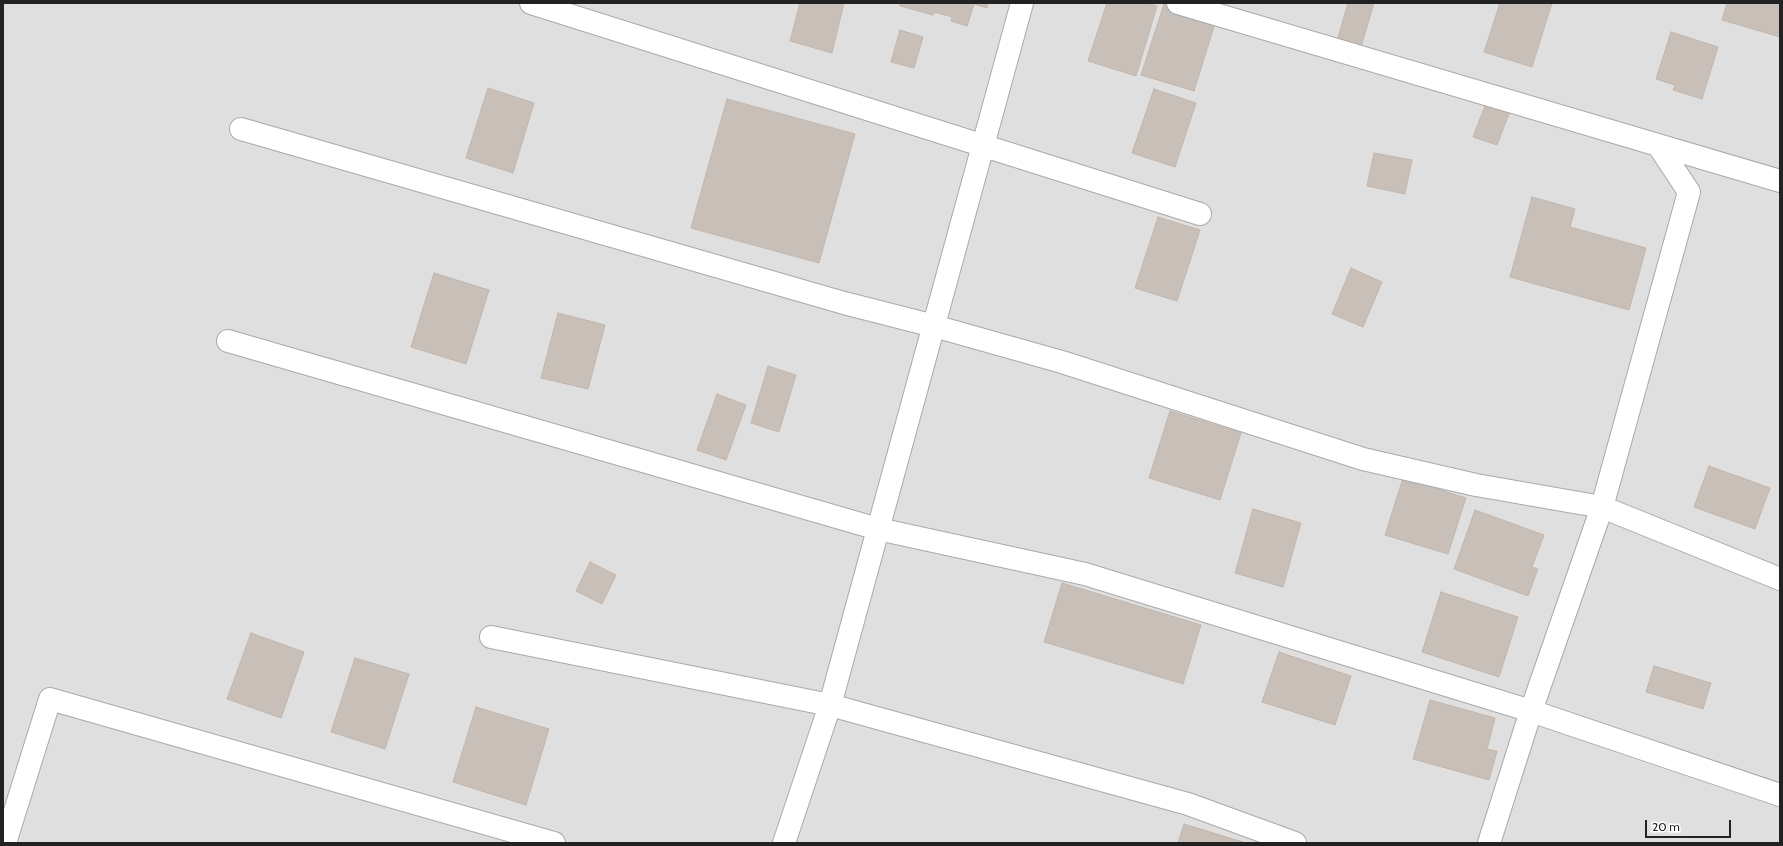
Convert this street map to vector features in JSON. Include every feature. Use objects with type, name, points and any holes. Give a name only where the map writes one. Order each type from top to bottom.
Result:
[{"type":"street","points":[[531,3],[1200,214]]},
{"type":"street","points":[[784,843],[830,705],[1022,3]]},
{"type":"street","points":[[1178,3],[1780,182]]},
{"type":"street","points":[[241,129],[844,303],[934,326],[1062,362],[1363,460],[1476,485],[1602,507],[1780,579]]},
{"type":"street","points":[[1489,843],[1531,711],[1602,507],[1689,192],[1658,145]]},
{"type":"street","points":[[228,341],[878,529],[1085,574],[1531,711],[1780,795]]},
{"type":"street","points":[[491,637],[830,705],[1188,804],[1295,843]]},
{"type":"street","points":[[5,843],[50,700],[554,843]]},
{"type":"shaded area","points":[[3,3],[1780,3],[1780,843],[3,843]]},
{"type":"building","points":[[800,3],[844,3],[832,53],[790,41]]},
{"type":"building","points":[[900,3],[988,3],[987,8],[974,4],[967,26],[951,21],[952,17],[934,12],[933,15],[900,6]]},
{"type":"building","points":[[1107,3],[1146,3],[1157,6],[1136,76],[1088,61]]},
{"type":"building","points":[[1348,3],[1374,3],[1361,47],[1337,41]]},
{"type":"building","points":[[1500,3],[1552,3],[1532,67],[1484,52]]},
{"type":"building","points":[[1727,3],[1780,3],[1780,37],[1722,20]]},
{"type":"building","points":[[1164,4],[1216,20],[1194,91],[1141,75]]},
{"type":"building","points":[[900,30],[923,37],[914,68],[891,62]]},
{"type":"building","points":[[1671,32],[1718,47],[1702,99],[1673,90],[1675,85],[1656,79]]},
{"type":"building","points":[[488,88],[534,103],[513,173],[466,158]]},
{"type":"building","points":[[1154,89],[1196,103],[1175,167],[1132,153]]},
{"type":"building","points":[[727,99],[855,134],[819,263],[691,228]]},
{"type":"building","points":[[1486,103],[1510,111],[1497,145],[1473,137]]},
{"type":"building","points":[[1374,153],[1412,160],[1405,194],[1367,186]]},
{"type":"building","points":[[1532,197],[1575,209],[1570,227],[1646,248],[1629,310],[1510,277]]},
{"type":"building","points":[[1158,217],[1200,230],[1177,301],[1135,288]]},
{"type":"building","points":[[1351,268],[1382,282],[1363,327],[1332,314]]},
{"type":"building","points":[[434,273],[489,290],[466,364],[411,347]]},
{"type":"building","points":[[558,313],[605,325],[588,389],[541,378]]},
{"type":"building","points":[[768,366],[796,375],[779,432],[751,423]]},
{"type":"building","points":[[717,394],[746,405],[726,460],[697,450]]},
{"type":"building","points":[[1170,411],[1241,433],[1220,500],[1149,478]]},
{"type":"building","points":[[1709,466],[1770,488],[1755,529],[1694,507]]},
{"type":"building","points":[[1403,478],[1466,498],[1448,554],[1385,535]]},
{"type":"building","points":[[1253,509],[1301,523],[1283,587],[1235,573]]},
{"type":"building","points":[[1475,510],[1544,535],[1532,567],[1538,569],[1528,596],[1454,569]]},
{"type":"building","points":[[590,562],[616,575],[602,604],[576,591]]},
{"type":"building","points":[[1062,583],[1201,625],[1183,684],[1044,642]]},
{"type":"building","points":[[1441,592],[1518,617],[1499,677],[1422,652]]},
{"type":"building","points":[[251,633],[304,652],[281,718],[227,699]]},
{"type":"building","points":[[1279,652],[1351,676],[1335,725],[1262,702]]},
{"type":"building","points":[[355,658],[409,674],[385,749],[331,732]]},
{"type":"building","points":[[1654,666],[1711,683],[1703,709],[1646,692]]},
{"type":"building","points":[[1430,700],[1495,718],[1487,749],[1497,751],[1489,780],[1413,759]]},
{"type":"building","points":[[476,707],[549,729],[526,805],[453,782]]},
{"type":"building","points":[[1184,824],[1246,843],[1178,843]]}]
